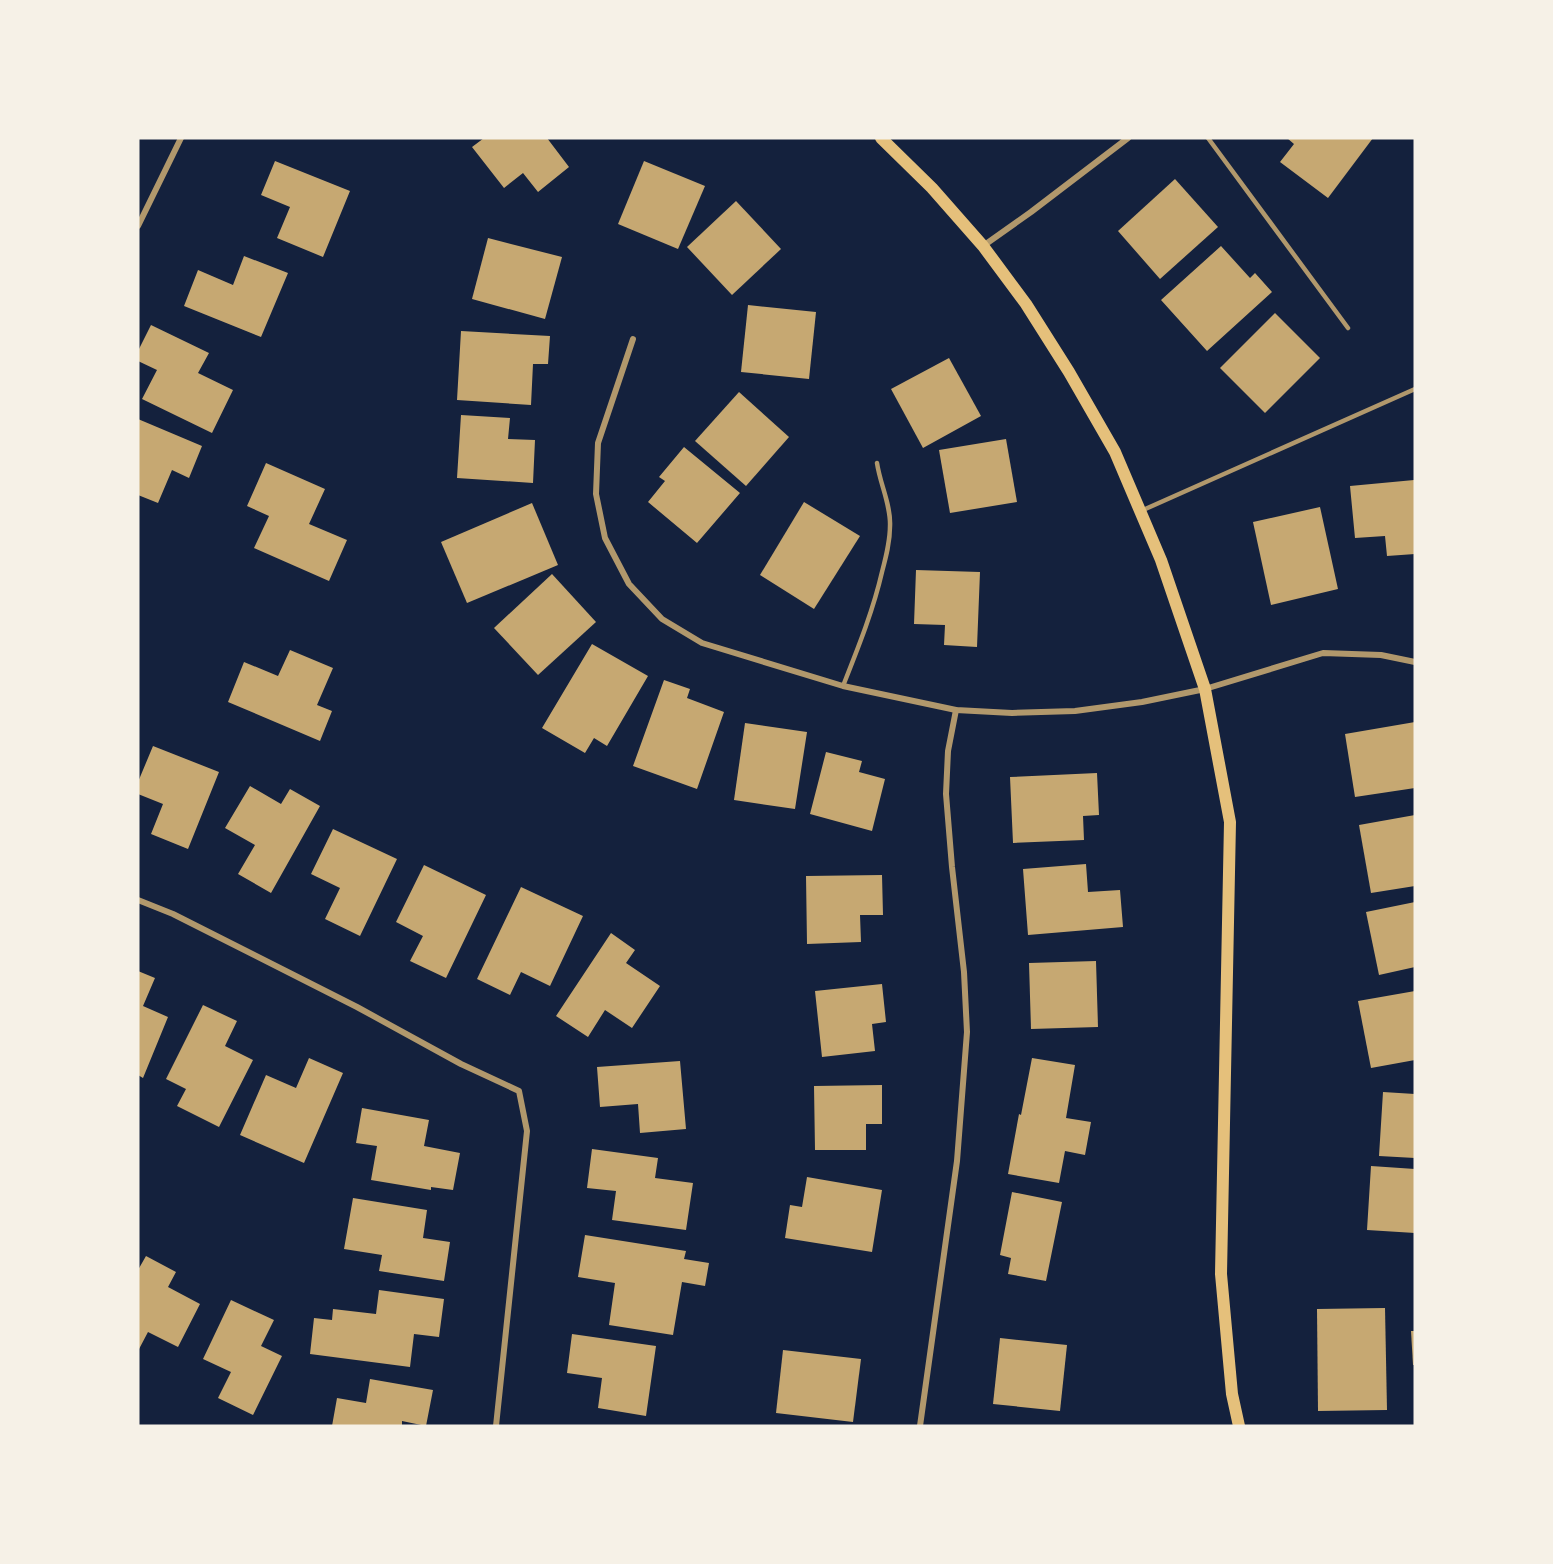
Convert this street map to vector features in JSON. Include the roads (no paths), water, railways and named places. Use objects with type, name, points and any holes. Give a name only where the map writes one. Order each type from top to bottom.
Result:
[{"type":"main road","points":[[881,138],[932,188],[983,246],[1026,304],[1070,372],[1115,452],[1161,560],[1205,689],[1230,822],[1221,1274],[1232,1394],[1239,1426]]},
{"type":"street","points":[[138,226],[181,138]]},
{"type":"street","points":[[983,246],[1128,138]]},
{"type":"street","points":[[633,339],[598,443],[596,494],[605,538],[629,584],[662,619],[702,643],[843,686],[956,710],[1011,713],[1074,711],[1142,702],[1205,689],[1323,653],[1381,655],[1415,662]]},
{"type":"street","points":[[920,1426],[957,1161],[967,1032],[964,972],[946,794],[948,751],[956,710]]},
{"type":"street","points":[[138,900],[173,914],[357,1007],[461,1064],[519,1091],[527,1131],[496,1426]]},
{"type":"lane","points":[[1208,138],[1348,328]]},
{"type":"lane","points":[[1140,511],[1415,389]]},
{"type":"lane","points":[[843,686],[876,596],[886,555],[890,526],[888,505],[877,463]]}]
